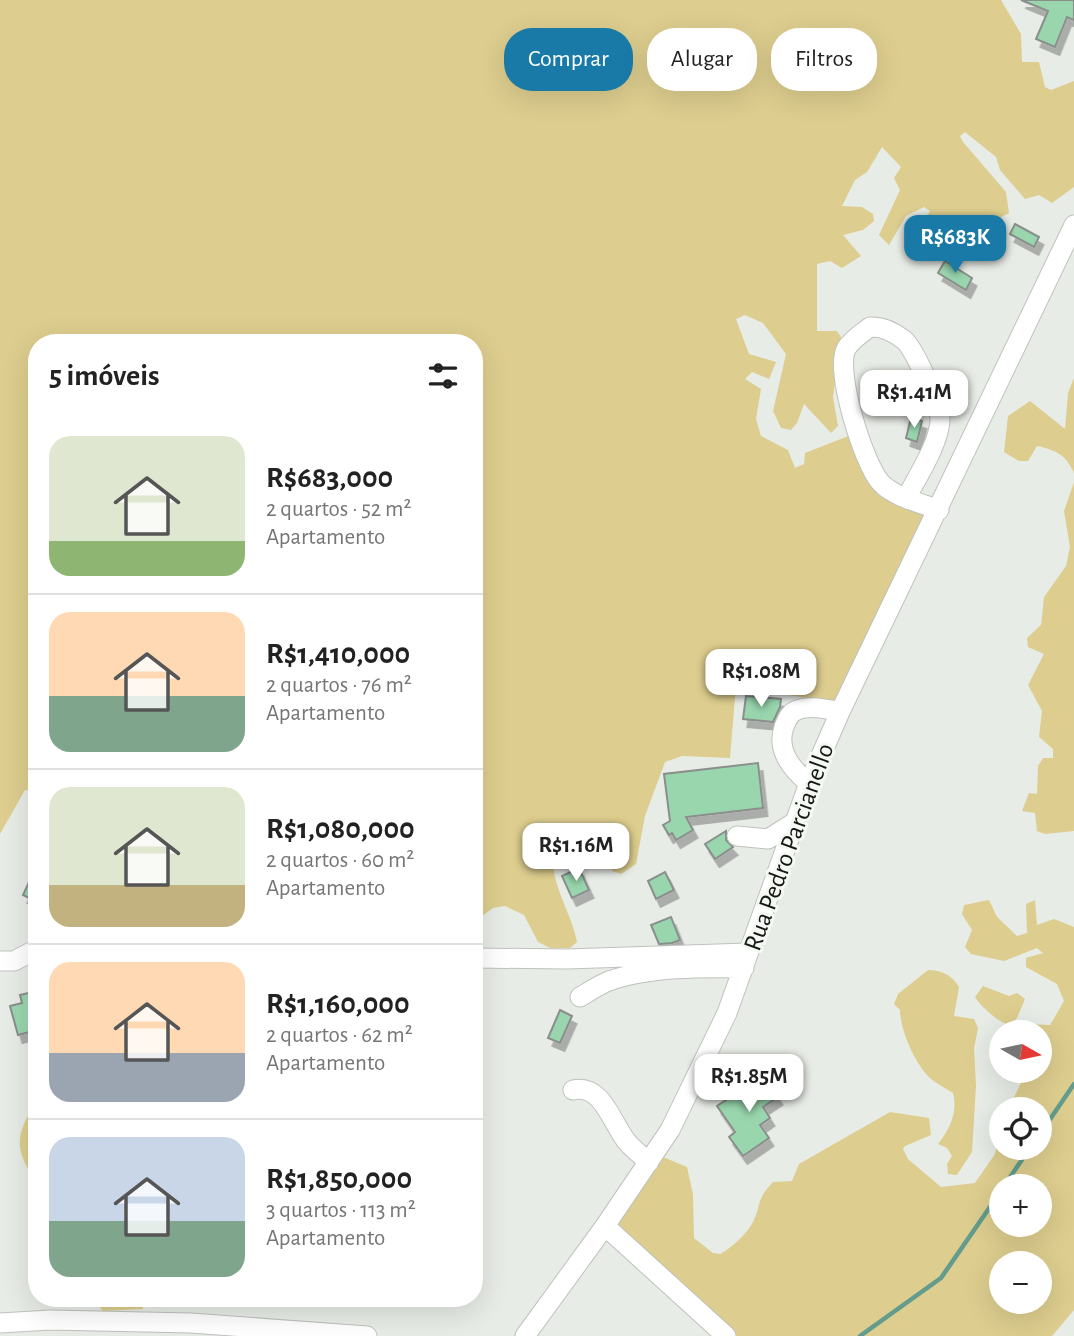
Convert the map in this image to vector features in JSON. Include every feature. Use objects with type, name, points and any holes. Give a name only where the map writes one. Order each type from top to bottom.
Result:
[{"type":"street","name":"Rua Pedro Parcianello","points":[[525,1336],[670,1130],[727,1013],[809,783],[1074,225]]},
{"type":"street","points":[[906,498],[936,437],[940,418],[933,394],[907,341],[880,326],[870,327],[846,350],[844,362],[847,398],[870,468],[881,484],[906,498],[939,510]]},
{"type":"street","points":[[809,783],[788,762],[782,747],[782,734],[788,716],[797,710],[809,708],[841,712]]},
{"type":"street","points":[[737,836],[768,839],[795,822]]},
{"type":"street","points":[[0,961],[14,961],[28,954]]},
{"type":"street","points":[[483,958],[746,961]]},
{"type":"street","points":[[580,997],[606,982],[624,976],[746,961]]},
{"type":"street","points":[[573,1090],[581,1088],[590,1091],[607,1109],[629,1144],[649,1162]]},
{"type":"street","points":[[604,1226],[726,1336]]},
{"type":"street","points":[[0,1322],[50,1320],[191,1323],[367,1336]]},
{"type":"shaded area","points":[[0,0],[1001,0],[1021,34],[1022,62],[1039,62],[1045,87],[1051,90],[1074,81],[1074,187],[1052,203],[1039,195],[1025,199],[1000,170],[996,157],[965,132],[960,136],[963,142],[1006,192],[1009,213],[961,237],[959,224],[919,228],[930,211],[924,207],[906,216],[889,245],[879,235],[900,190],[894,178],[901,167],[882,147],[867,172],[855,180],[842,206],[862,207],[873,214],[874,221],[863,230],[843,235],[861,256],[842,268],[830,261],[817,264],[817,331],[837,331],[841,337],[833,397],[838,426],[831,433],[804,404],[797,423],[791,430],[781,428],[773,411],[786,354],[763,323],[745,315],[736,319],[749,354],[776,362],[769,379],[752,372],[745,379],[761,389],[756,419],[761,436],[788,450],[795,468],[804,464],[805,453],[851,435],[863,471],[878,494],[928,515],[837,703],[736,686],[730,758],[682,756],[665,762],[645,816],[636,864],[621,874],[612,871],[609,842],[554,851],[554,874],[577,942],[570,948],[550,948],[538,942],[524,915],[505,906],[493,908],[483,915],[483,334],[28,334],[28,790],[25,790],[0,834]]},
{"type":"shaded area","points":[[1074,378],[1074,473],[1064,458],[1044,448],[1037,446],[1028,461],[1019,461],[1004,452],[1008,416],[1030,401],[1065,429],[1068,393]]},
{"type":"shaded area","points":[[1074,482],[1074,831],[1045,834],[1037,831],[1035,813],[1022,811],[1029,793],[1037,794],[1038,766],[1043,758],[1053,758],[1053,749],[1039,737],[1042,711],[1028,685],[1044,654],[1028,647],[1027,638],[1041,625],[1044,597],[1066,566],[1070,547],[1064,511]]},
{"type":"shaded area","points":[[989,900],[997,917],[1017,936],[1027,933],[1026,904],[1035,900],[1037,925],[1054,919],[1074,927],[1074,1310],[1052,1336],[737,1336],[621,1233],[616,1221],[663,1157],[687,1167],[693,1194],[694,1238],[713,1253],[720,1254],[750,1227],[762,1198],[773,1182],[792,1181],[799,1164],[890,1112],[929,1118],[931,1135],[903,1149],[908,1159],[941,1187],[975,1183],[991,1160],[1052,1160],[1052,1097],[1014,1097],[1021,1083],[1052,1083],[1052,1022],[1064,1001],[1057,984],[1026,967],[1026,958],[1043,953],[1037,948],[1004,961],[971,954],[965,947],[972,930],[962,914],[964,905]]},
{"type":"shaded area","points":[[928,970],[946,974],[953,979],[959,987],[954,1016],[974,1019],[978,1028],[974,1048],[976,1086],[972,1152],[957,1175],[948,1174],[947,1164],[952,1156],[947,1148],[938,1144],[952,1120],[953,1093],[924,1071],[909,1046],[900,1010],[894,1004],[898,994]]},
{"type":"shaded area","points":[[983,986],[1009,996],[1017,993],[1025,999],[1015,1020],[1000,1020],[975,997]]},
{"type":"shaded area","points":[[28,1116],[28,1168],[20,1142]]},
{"type":"shaded area","points":[[100,1307],[143,1309],[103,1311]]},
{"type":"building","points":[[1021,0],[1074,0],[1074,20],[1067,17],[1055,47],[1036,39],[1048,11]]},
{"type":"building","points":[[1015,224],[1039,237],[1034,247],[1010,234]]},
{"type":"building","points":[[945,261],[972,278],[966,290],[938,273]]},
{"type":"building","points":[[911,418],[922,421],[917,442],[906,438]]},
{"type":"building","points":[[746,696],[781,699],[773,722],[743,719]]},
{"type":"building","points":[[758,763],[763,808],[686,817],[693,830],[676,840],[672,833],[669,835],[663,825],[670,821],[664,774]]},
{"type":"building","points":[[726,831],[726,840],[733,847],[715,859],[705,844]]},
{"type":"building","points":[[579,868],[589,890],[572,898],[562,876]]},
{"type":"building","points":[[665,872],[674,890],[656,899],[648,881]]},
{"type":"building","points":[[28,884],[28,898],[23,895]]},
{"type":"building","points":[[671,917],[680,940],[659,944],[651,925]]},
{"type":"building","points":[[28,993],[28,1032],[18,1035],[10,1006],[22,1003],[20,995]]},
{"type":"building","points":[[560,1010],[572,1016],[560,1043],[548,1038]]},
{"type":"building","points":[[763,1075],[778,1097],[763,1107],[770,1118],[760,1125],[769,1138],[743,1156],[729,1137],[735,1132],[717,1106]]},
{"type":"waterway","points":[[1052,1116],[1074,1084]]},
{"type":"waterway","points":[[1012,1174],[1022,1160]]},
{"type":"waterway","points":[[860,1336],[941,1278],[989,1208]]}]
